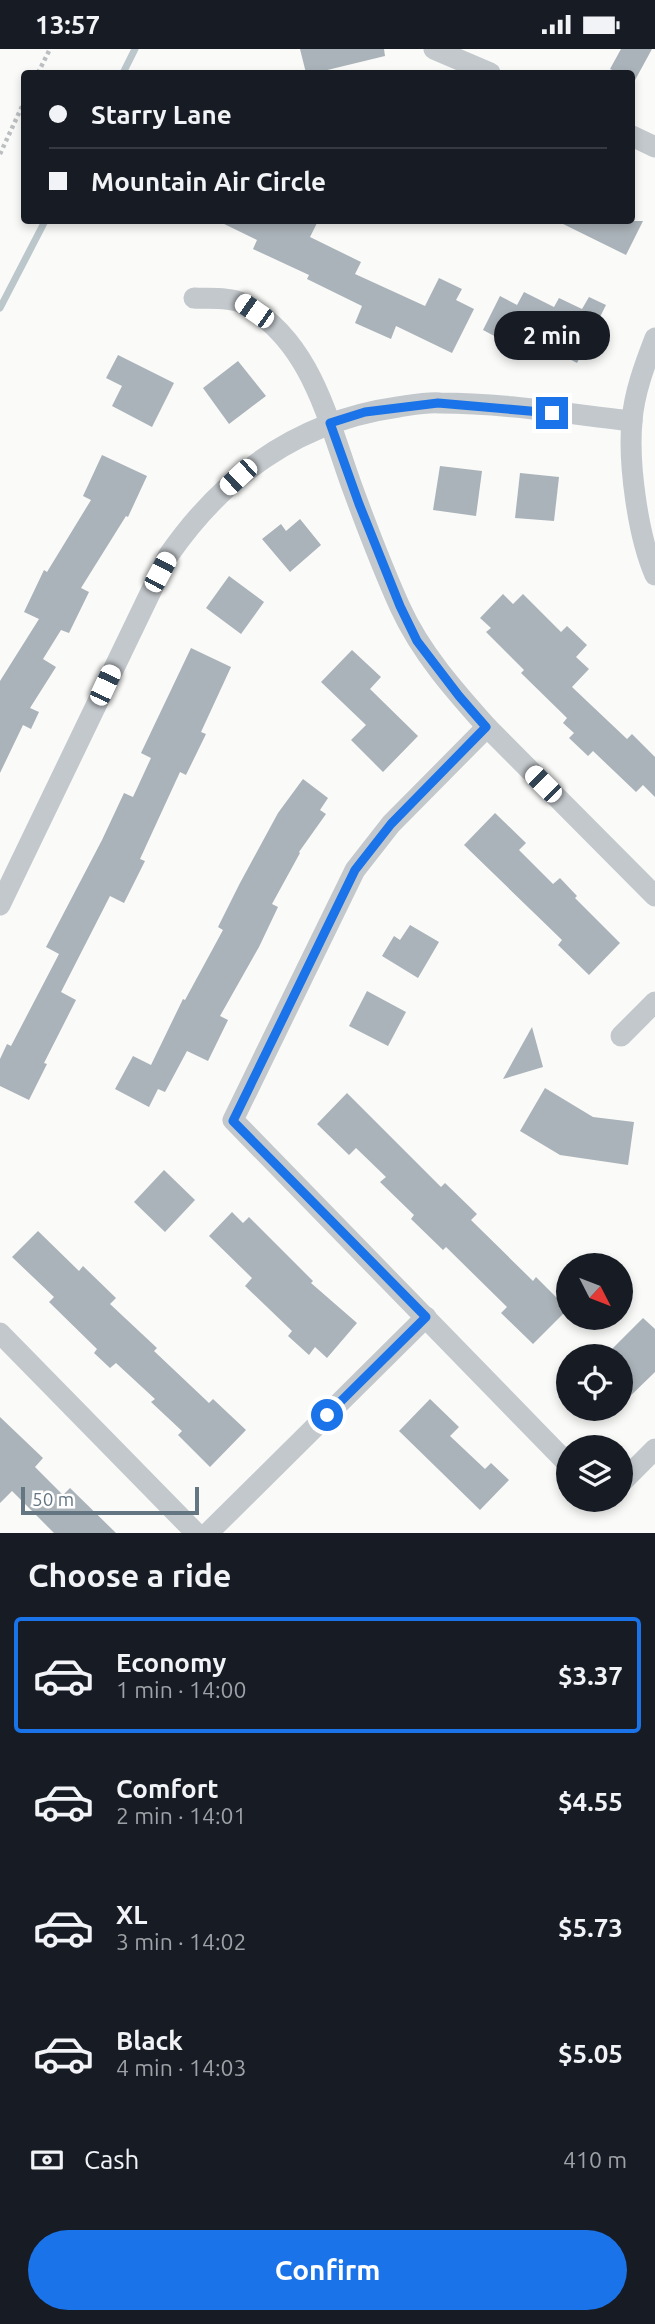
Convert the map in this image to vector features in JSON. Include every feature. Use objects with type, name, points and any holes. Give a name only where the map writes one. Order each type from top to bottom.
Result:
[{"type":"street","points":[[435,49],[483,70]]},
{"type":"street","points":[[635,137],[655,147]]},
{"type":"street","points":[[194,298],[239,301],[269,322],[290,343],[305,364],[318,390],[359,504],[417,641],[486,727],[655,896]]},
{"type":"street","points":[[655,338],[641,379],[632,421],[635,494],[641,530],[655,575]]},
{"type":"street","points":[[0,905],[168,556],[187,528],[238,477],[267,454],[330,423],[365,412],[438,403],[632,421]]},
{"type":"street","points":[[486,727],[391,824],[355,870],[233,1121],[556,1452]]},
{"type":"street","points":[[621,1035],[655,1002]]},
{"type":"street","points":[[208,1533],[426,1317]]},
{"type":"street","points":[[0,1333],[196,1533]]},
{"type":"street","points":[[633,1471],[655,1450]]},
{"type":"path","points":[[40,70],[50,49]]},
{"type":"path","points":[[0,154],[21,108]]},
{"type":"building","points":[[300,49],[384,49],[385,56],[327,70],[305,70]]},
{"type":"building","points":[[621,49],[652,49],[635,80],[635,70],[610,69]]},
{"type":"building","points":[[635,221],[643,221],[626,255],[563,224],[635,224]]},
{"type":"building","points":[[224,224],[316,224],[310,237],[361,262],[355,274],[425,306],[439,278],[462,289],[456,300],[474,309],[452,353],[396,326],[391,339],[355,323],[362,306],[307,279],[309,275],[253,249],[257,240]]},
{"type":"building","points":[[524,292],[554,307],[559,298],[582,309],[589,297],[606,305],[577,363],[525,336],[519,349],[483,330],[500,296],[517,305]]},
{"type":"building","points":[[118,355],[174,383],[152,427],[112,406],[122,386],[106,378]]},
{"type":"building","points":[[238,361],[266,396],[229,424],[203,388]]},
{"type":"building","points":[[102,455],[147,476],[128,517],[126,516],[81,588],[89,592],[69,633],[61,630],[43,659],[56,667],[30,708],[39,712],[31,729],[23,725],[0,773],[0,681],[39,619],[24,612],[44,570],[47,572],[91,500],[83,496]]},
{"type":"building","points":[[440,466],[482,471],[476,516],[433,510]]},
{"type":"building","points":[[520,473],[559,477],[554,521],[515,518]]},
{"type":"building","points":[[300,519],[321,545],[290,572],[262,539],[281,524],[286,531]]},
{"type":"building","points":[[229,576],[264,602],[241,634],[206,608]]},
{"type":"building","points":[[503,594],[513,604],[523,594],[561,632],[567,626],[587,645],[576,657],[589,669],[572,687],[627,739],[632,734],[655,757],[655,797],[643,785],[636,792],[593,751],[588,756],[569,738],[574,733],[563,723],[567,718],[521,673],[524,670],[486,632],[491,628],[480,618]]},
{"type":"building","points":[[191,648],[231,667],[201,732],[206,734],[186,775],[180,772],[140,859],[145,861],[124,903],[110,896],[61,992],[76,1000],[44,1063],[47,1064],[29,1100],[0,1086],[0,1059],[7,1044],[11,1046],[59,954],[46,947],[124,793],[133,797],[151,758],[141,753]]},
{"type":"building","points":[[352,650],[381,677],[370,689],[418,736],[383,772],[351,740],[366,725],[321,682]]},
{"type":"building","points":[[303,779],[328,798],[320,810],[326,814],[299,852],[272,904],[278,907],[220,1016],[228,1020],[208,1061],[187,1051],[165,1092],[158,1089],[149,1107],[115,1089],[133,1056],[151,1065],[183,999],[185,1000],[223,930],[218,927],[240,883],[278,813]]},
{"type":"building","points":[[495,813],[526,843],[519,850],[553,884],[560,878],[577,896],[575,898],[620,943],[589,975],[558,945],[562,940],[464,845]]},
{"type":"building","points":[[410,925],[439,942],[418,978],[382,956],[394,936],[400,940]]},
{"type":"building","points":[[367,991],[406,1012],[388,1046],[349,1026]]},
{"type":"building","points":[[532,1027],[543,1067],[503,1079]]},
{"type":"building","points":[[545,1088],[593,1117],[634,1122],[628,1165],[560,1155],[520,1131]]},
{"type":"building","points":[[347,1093],[441,1187],[445,1183],[477,1214],[471,1220],[533,1281],[536,1277],[556,1297],[556,1321],[533,1344],[501,1313],[507,1307],[446,1247],[443,1250],[411,1219],[414,1215],[380,1182],[386,1177],[356,1148],[349,1155],[317,1124]]},
{"type":"building","points":[[164,1170],[195,1200],[165,1232],[134,1202]]},
{"type":"building","points":[[232,1212],[243,1223],[249,1217],[313,1281],[311,1283],[357,1323],[327,1358],[315,1347],[309,1355],[288,1336],[292,1331],[245,1286],[252,1278],[209,1236]]},
{"type":"building","points":[[38,1231],[79,1271],[83,1266],[116,1298],[110,1304],[157,1348],[154,1351],[209,1403],[213,1399],[246,1430],[210,1467],[178,1435],[182,1431],[151,1402],[155,1399],[116,1363],[110,1368],[94,1353],[97,1349],[49,1302],[54,1297],[12,1257]]},
{"type":"building","points":[[643,1318],[655,1329],[655,1372],[633,1393],[633,1344],[617,1344],[634,1330]]},
{"type":"building","points":[[430,1399],[459,1427],[450,1436],[485,1469],[491,1463],[509,1480],[480,1510],[399,1431]]},
{"type":"building","points":[[0,1417],[43,1458],[35,1467],[63,1495],[70,1488],[116,1533],[54,1533],[12,1491],[0,1503]]},
{"type":"waterway","points":[[124,70],[135,49]]},
{"type":"waterway","points":[[0,308],[43,224]]},
{"type":"route","points":[[327,1415],[426,1317],[233,1121],[355,870],[391,824],[486,727],[417,641],[359,504],[330,423],[365,412],[438,403],[552,413]]}]
